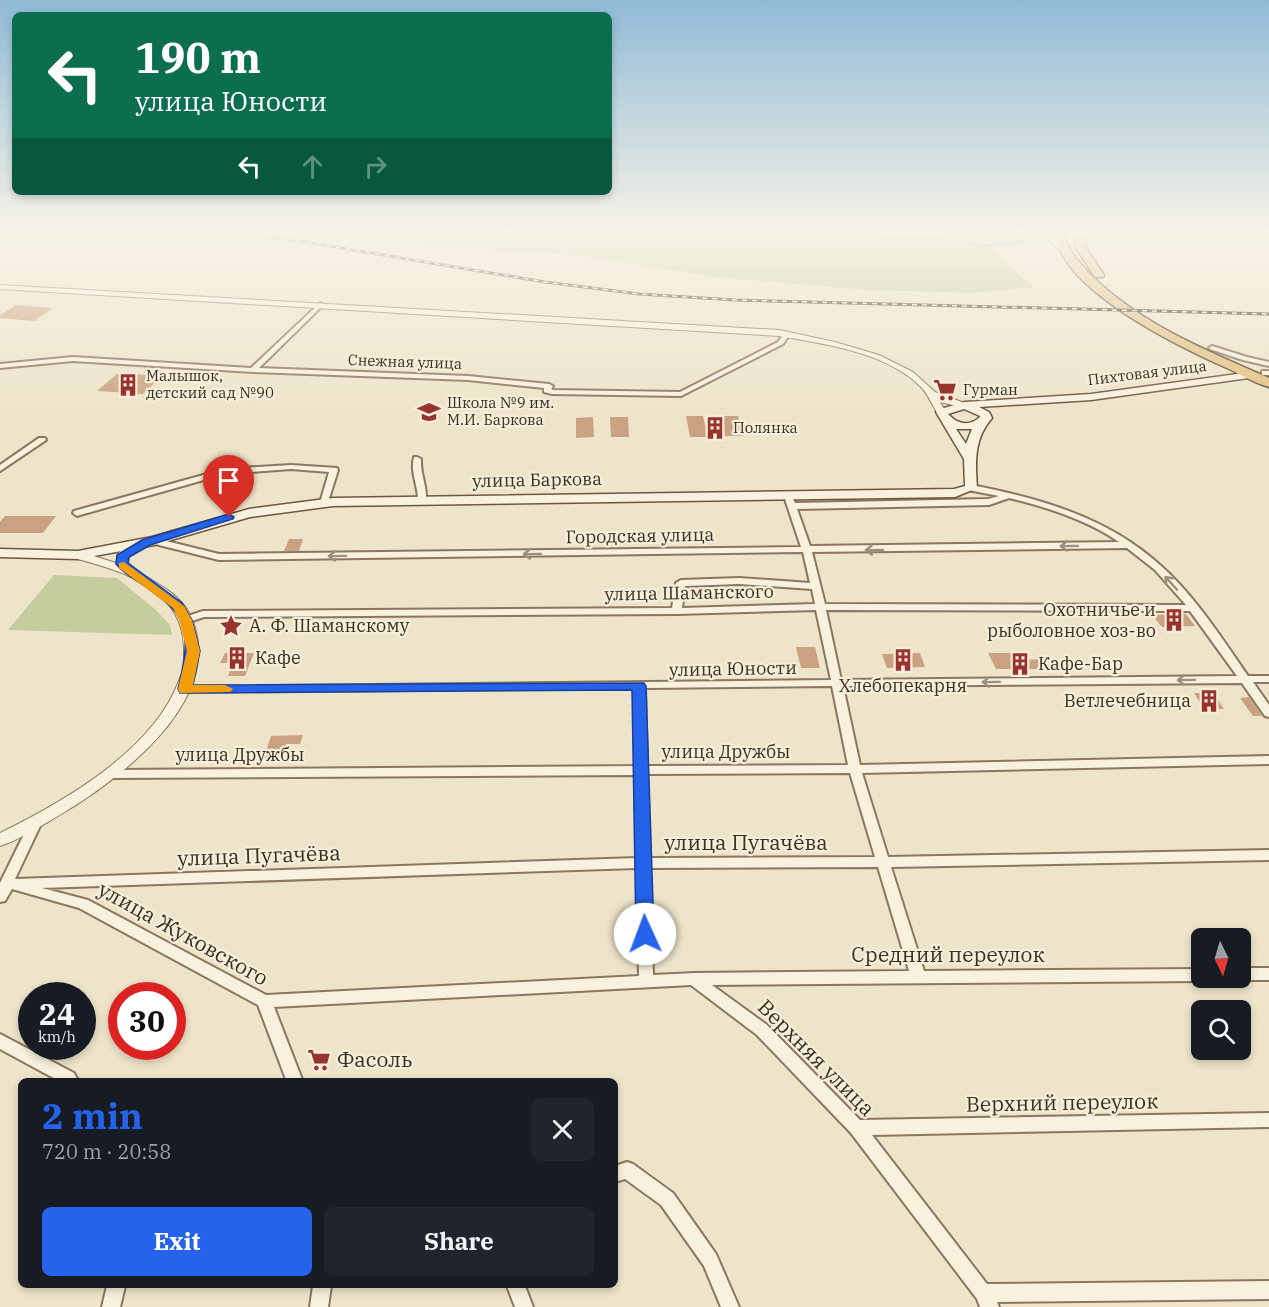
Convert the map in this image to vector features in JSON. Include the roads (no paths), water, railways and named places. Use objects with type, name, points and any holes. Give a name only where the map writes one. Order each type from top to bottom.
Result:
[{"type":"highway","points":[[1103,292],[1121,308],[1160,332],[1266,375]]},
{"type":"highway","points":[[1119,292],[1156,320],[1207,350]]},
{"type":"main road","points":[[1207,350],[1221,368],[1218,376],[1208,382]]},
{"type":"main road","points":[[1208,382],[1241,380],[1266,375]]},
{"type":"main road","name":"Пихтовая улица","points":[[965,405],[1091,397],[1266,375]]},
{"type":"main road","name":"Пихтовая улица","points":[[983,421],[997,410],[1028,401]]},
{"type":"main road","points":[[943,416],[965,405],[981,410],[985,414],[973,437],[969,458],[971,488]]},
{"type":"main road","points":[[943,416],[962,426],[983,421]]},
{"type":"main road","points":[[943,416],[969,458]]},
{"type":"main road","name":"улица Баркова","points":[[0,554],[78,555],[150,542],[229,517],[284,507],[324,503],[422,500],[790,501],[941,495],[971,488]]},
{"type":"street","name":"Пихтовая улица","points":[[84,292],[786,335],[835,345],[881,360],[919,380],[943,416]]},
{"type":"street","points":[[253,370],[320,306]]},
{"type":"street","name":"Снежная улица","points":[[0,366],[73,359],[253,370],[468,378],[549,386],[548,390],[552,393],[681,394],[781,343],[786,335]]},
{"type":"street","points":[[1207,350],[1245,359],[1266,375]]},
{"type":"street","name":"Пихтовая улица","points":[[930,394],[965,405]]},
{"type":"street","points":[[0,469],[42,440]]},
{"type":"street","points":[[417,459],[415,473],[423,488],[422,500]]},
{"type":"street","points":[[77,513],[225,472],[255,468],[334,470],[324,503]]},
{"type":"street","points":[[971,488],[1011,495],[1076,517],[1128,545],[1156,567],[1194,608],[1269,713]]},
{"type":"street","points":[[918,976],[855,769],[821,606],[807,551],[790,501],[990,502],[1011,495]]},
{"type":"street","points":[[131,573],[122,564],[123,555],[150,542]]},
{"type":"street","name":"Городская улица","points":[[150,542],[219,557],[1128,545]]},
{"type":"street","points":[[0,840],[35,824],[110,774],[145,741],[176,704],[185,689],[194,651],[186,620],[178,606],[147,582],[131,573],[112,564],[78,555]]},
{"type":"street","points":[[677,611],[681,583],[739,581],[816,586]]},
{"type":"street","name":"улица Шаманского","points":[[186,620],[204,614],[677,611],[821,606],[1194,608]]},
{"type":"street","name":"улица Юности","points":[[185,689],[1269,679]]},
{"type":"street","points":[[639,686],[646,982]]},
{"type":"street","name":"улица Дружбы","points":[[110,774],[855,769],[1269,760]]},
{"type":"street","points":[[0,897],[3,884],[35,824]]},
{"type":"street","name":"улица Пугачёва","points":[[3,884],[643,863],[885,862],[1269,855]]},
{"type":"street","name":"улица Жуковского","points":[[3,884],[83,904],[264,1001],[294,1078]]},
{"type":"street","points":[[1251,974],[1269,974]]},
{"type":"street","name":"Средний переулок","points":[[694,979],[1191,975]]},
{"type":"street","points":[[264,1001],[694,979]]},
{"type":"street","name":"Верхняя улица","points":[[694,979],[762,1030],[856,1128],[987,1300],[1269,1290]]},
{"type":"street","points":[[0,1041],[69,1078]]},
{"type":"street","name":"Верхний переулок","points":[[856,1128],[1269,1120]]},
{"type":"street","points":[[621,1172],[667,1199],[710,1260],[730,1307]]},
{"type":"street","points":[[111,1307],[116,1288]]},
{"type":"street","points":[[319,1307],[322,1288]]},
{"type":"street","points":[[517,1288],[524,1307]]},
{"type":"railway","points":[[623,292],[735,300],[1269,314]]},
{"type":"place","name":"Малышок, детский сад №90","points":[[128,385]]},
{"type":"place","name":"Гурман","points":[[945,390]]},
{"type":"place","name":"Школа №9 им. М.И. Баркова","points":[[429,412]]},
{"type":"place","name":"Полянка","points":[[715,428]]},
{"type":"place","name":"Охотничье и рыболовное хоз-во","points":[[1174,620]]},
{"type":"place","name":"А. Ф. Шаманскому","points":[[231,626]]},
{"type":"place","name":"Кафе","points":[[237,658]]},
{"type":"place","name":"Хлебопекарня","points":[[903,660]]},
{"type":"place","name":"Кафе-Бар","points":[[1020,664]]},
{"type":"place","name":"Ветлечебница","points":[[1209,701]]},
{"type":"place","name":"Фасоль","points":[[319,1060]]}]
